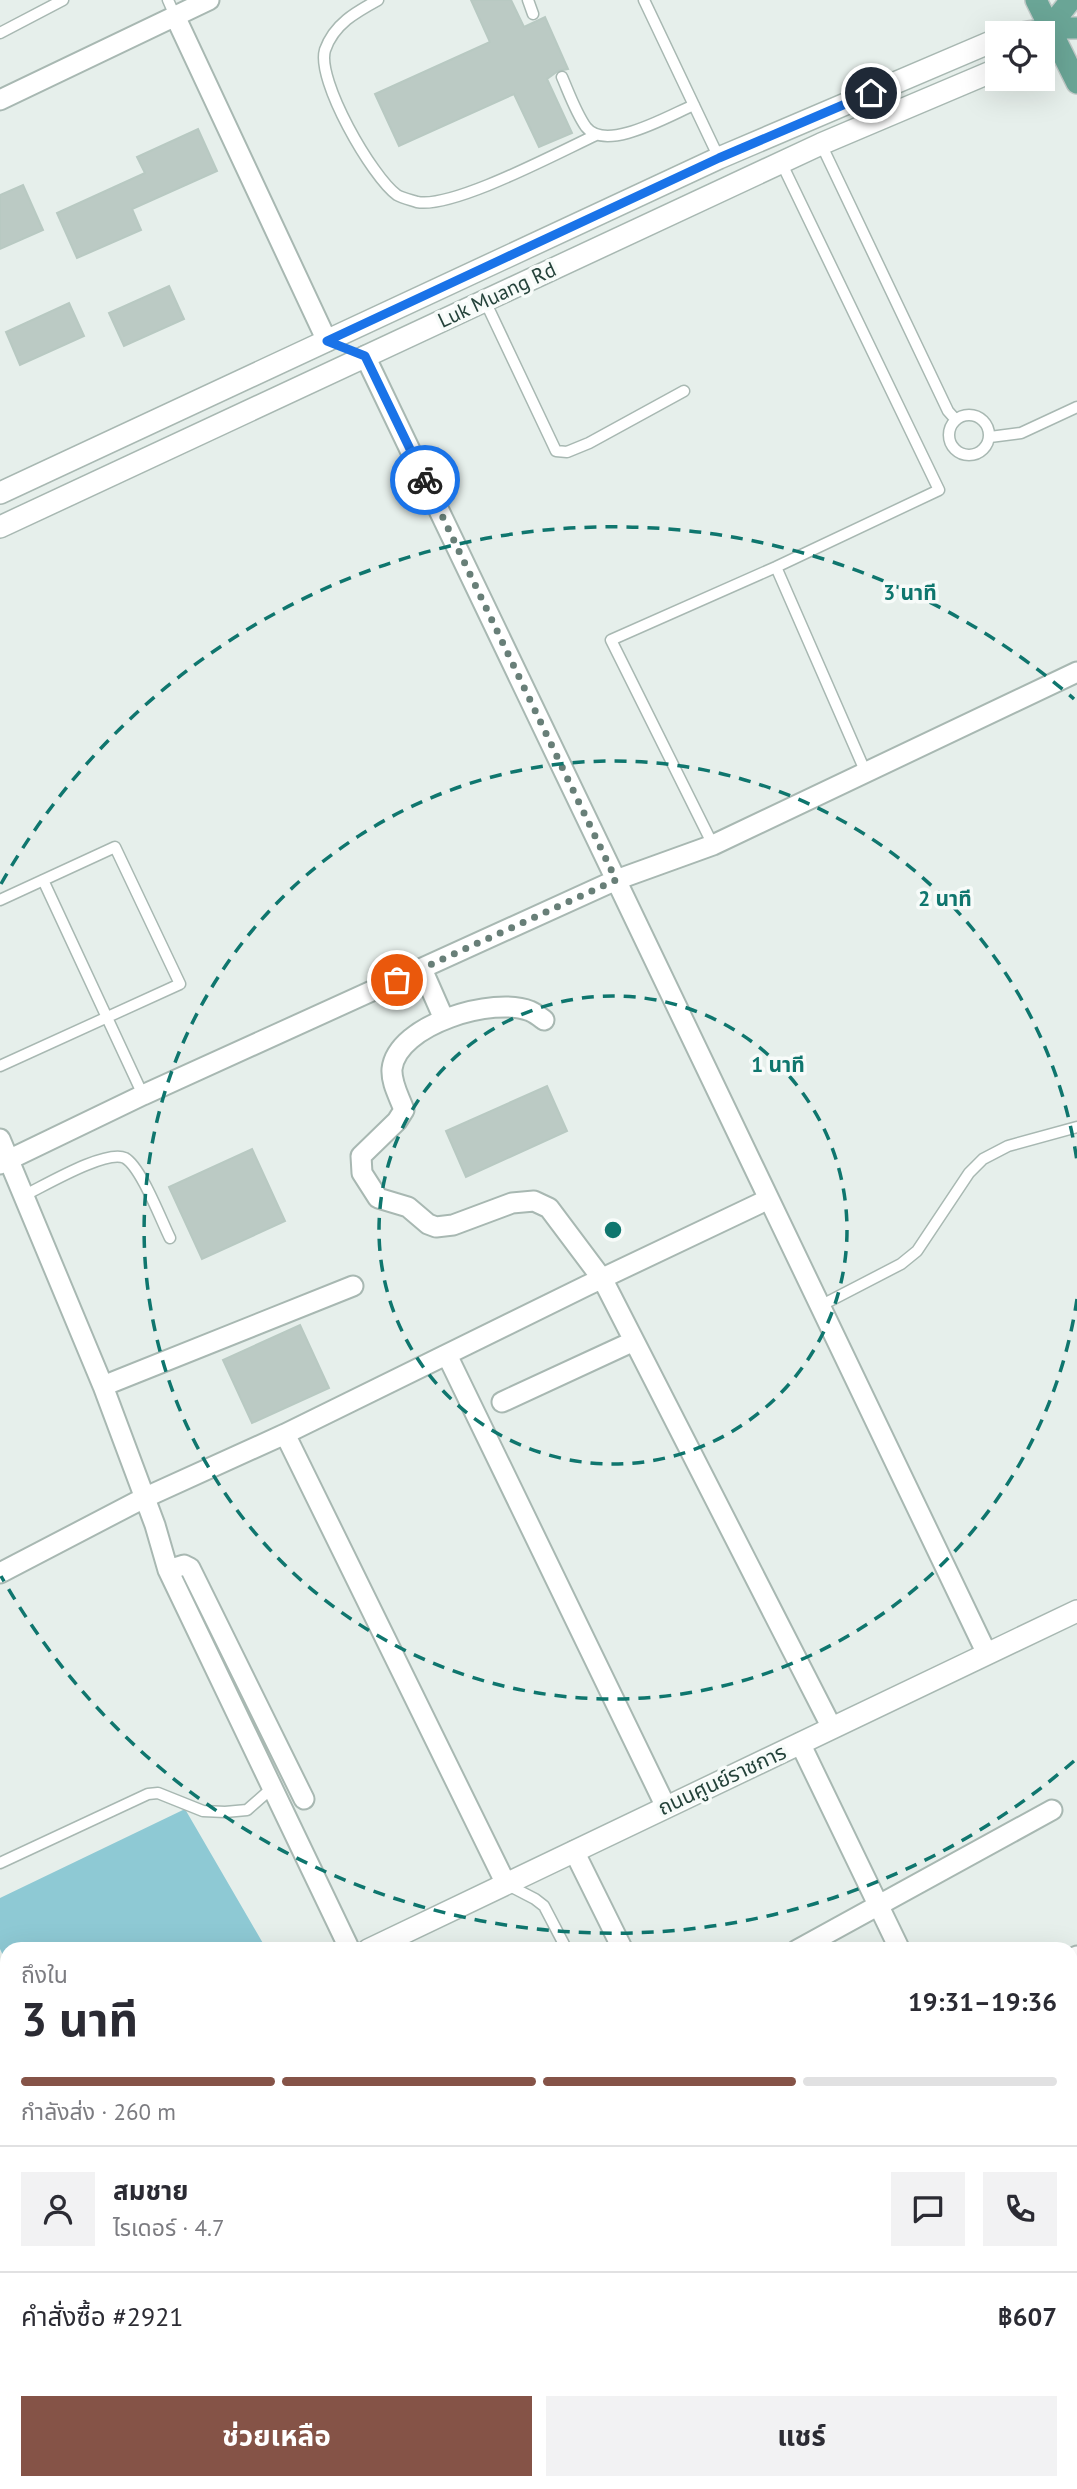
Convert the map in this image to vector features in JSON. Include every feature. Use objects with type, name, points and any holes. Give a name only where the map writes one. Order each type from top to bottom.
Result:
[{"type":"main road","points":[[1036,0],[1043,21]]},
{"type":"main road","points":[[1055,21],[1071,0]]},
{"type":"main road","points":[[1055,31],[1077,28]]},
{"type":"main road","points":[[1055,46],[1077,83]]},
{"type":"street","points":[[0,100],[171,8],[209,0]]},
{"type":"street","points":[[171,8],[327,341],[365,356],[987,1654]]},
{"type":"street","name":"Luk Muang Rd","points":[[0,493],[719,158],[985,45]]},
{"type":"street","name":"Luk Muang Rd","points":[[0,527],[781,162],[985,75]]},
{"type":"street","points":[[5,1161],[143,1095],[616,880],[713,845],[1077,672]]},
{"type":"street","points":[[422,968],[444,1019]]},
{"type":"street","points":[[544,1020],[532,1011],[493,1008],[444,1019],[408,1041],[396,1055],[392,1067],[393,1082],[404,1110],[397,1121],[361,1156],[362,1173],[378,1198],[408,1208],[436,1227],[453,1225],[512,1203],[534,1201],[549,1208],[603,1280],[832,1728]]},
{"type":"street","points":[[0,1139],[5,1161],[24,1195],[103,1386],[155,1525],[168,1570],[346,1942]]},
{"type":"street","points":[[0,1573],[144,1498],[285,1434],[769,1199]]},
{"type":"street","points":[[103,1386],[353,1286]]},
{"type":"street","points":[[502,1402],[634,1341]]},
{"type":"street","points":[[447,1355],[666,1807]]},
{"type":"street","points":[[285,1434],[506,1884]]},
{"type":"street","points":[[168,1570],[184,1565],[190,1568],[304,1799]]},
{"type":"street","name":"ถนนศูนย์ราชการ","points":[[385,1942],[1077,1611]]},
{"type":"street","points":[[800,1743],[896,1942]]},
{"type":"street","points":[[812,1942],[1052,1810]]},
{"type":"street","points":[[575,1851],[619,1942]]},
{"type":"lane","points":[[0,33],[63,0]]},
{"type":"lane","points":[[378,0],[351,15],[335,30],[324,51],[324,68],[330,87],[370,165],[398,195],[419,202],[454,198],[596,135],[625,134],[694,105]]},
{"type":"lane","points":[[528,0],[533,14]]},
{"type":"lane","points":[[644,0],[719,158]]},
{"type":"lane","points":[[562,77],[587,127],[596,135]]},
{"type":"lane","points":[[821,144],[948,411],[956,419]]},
{"type":"lane","points":[[713,845],[611,640],[776,567],[939,490],[781,162]]},
{"type":"lane","points":[[484,301],[556,451],[567,452],[589,443],[684,391]]},
{"type":"lane","points":[[990,437],[1021,433],[1077,407]]},
{"type":"lane","points":[[967,415],[986,423],[990,437],[985,449],[969,456],[956,451],[950,441],[950,429],[956,419],[967,415]]},
{"type":"lane","points":[[776,567],[866,773]]},
{"type":"lane","points":[[0,900],[115,847],[180,984],[0,1066]]},
{"type":"lane","points":[[43,880],[143,1095]]},
{"type":"lane","points":[[820,1306],[901,1264],[917,1251],[969,1173],[984,1158],[1008,1146],[1077,1127]]},
{"type":"lane","points":[[24,1195],[102,1158],[123,1157],[130,1162],[144,1182],[170,1238]]},
{"type":"lane","points":[[0,1863],[148,1794],[158,1793],[203,1811],[225,1812],[247,1810],[272,1788]]},
{"type":"lane","points":[[506,1884],[544,1906],[563,1942]]},
{"type":"water","points":[[185,1809],[262,1942],[0,1942],[0,1898]]},
{"type":"building","points":[[471,0],[511,0],[524,27],[545,17],[568,69],[558,71],[547,79],[572,133],[539,147],[514,94],[399,146],[375,94],[490,42]]},
{"type":"building","points":[[198,129],[217,171],[132,209],[141,230],[77,258],[57,213],[145,173],[137,157]]},
{"type":"building","points":[[23,185],[43,230],[0,249],[0,195]]},
{"type":"building","points":[[169,286],[184,319],[124,346],[109,313]]},
{"type":"building","points":[[69,303],[84,336],[20,365],[6,332]]},
{"type":"building","points":[[547,1086],[567,1131],[466,1177],[446,1131]]},
{"type":"building","points":[[252,1149],[285,1221],[202,1259],[169,1187]]},
{"type":"building","points":[[300,1325],[329,1388],[252,1423],[223,1360]]},
{"type":"way so far","points":[[397,980],[616,880],[425,480]]},
{"type":"route","points":[[425,480],[365,356],[327,341],[719,158],[871,93]]}]
